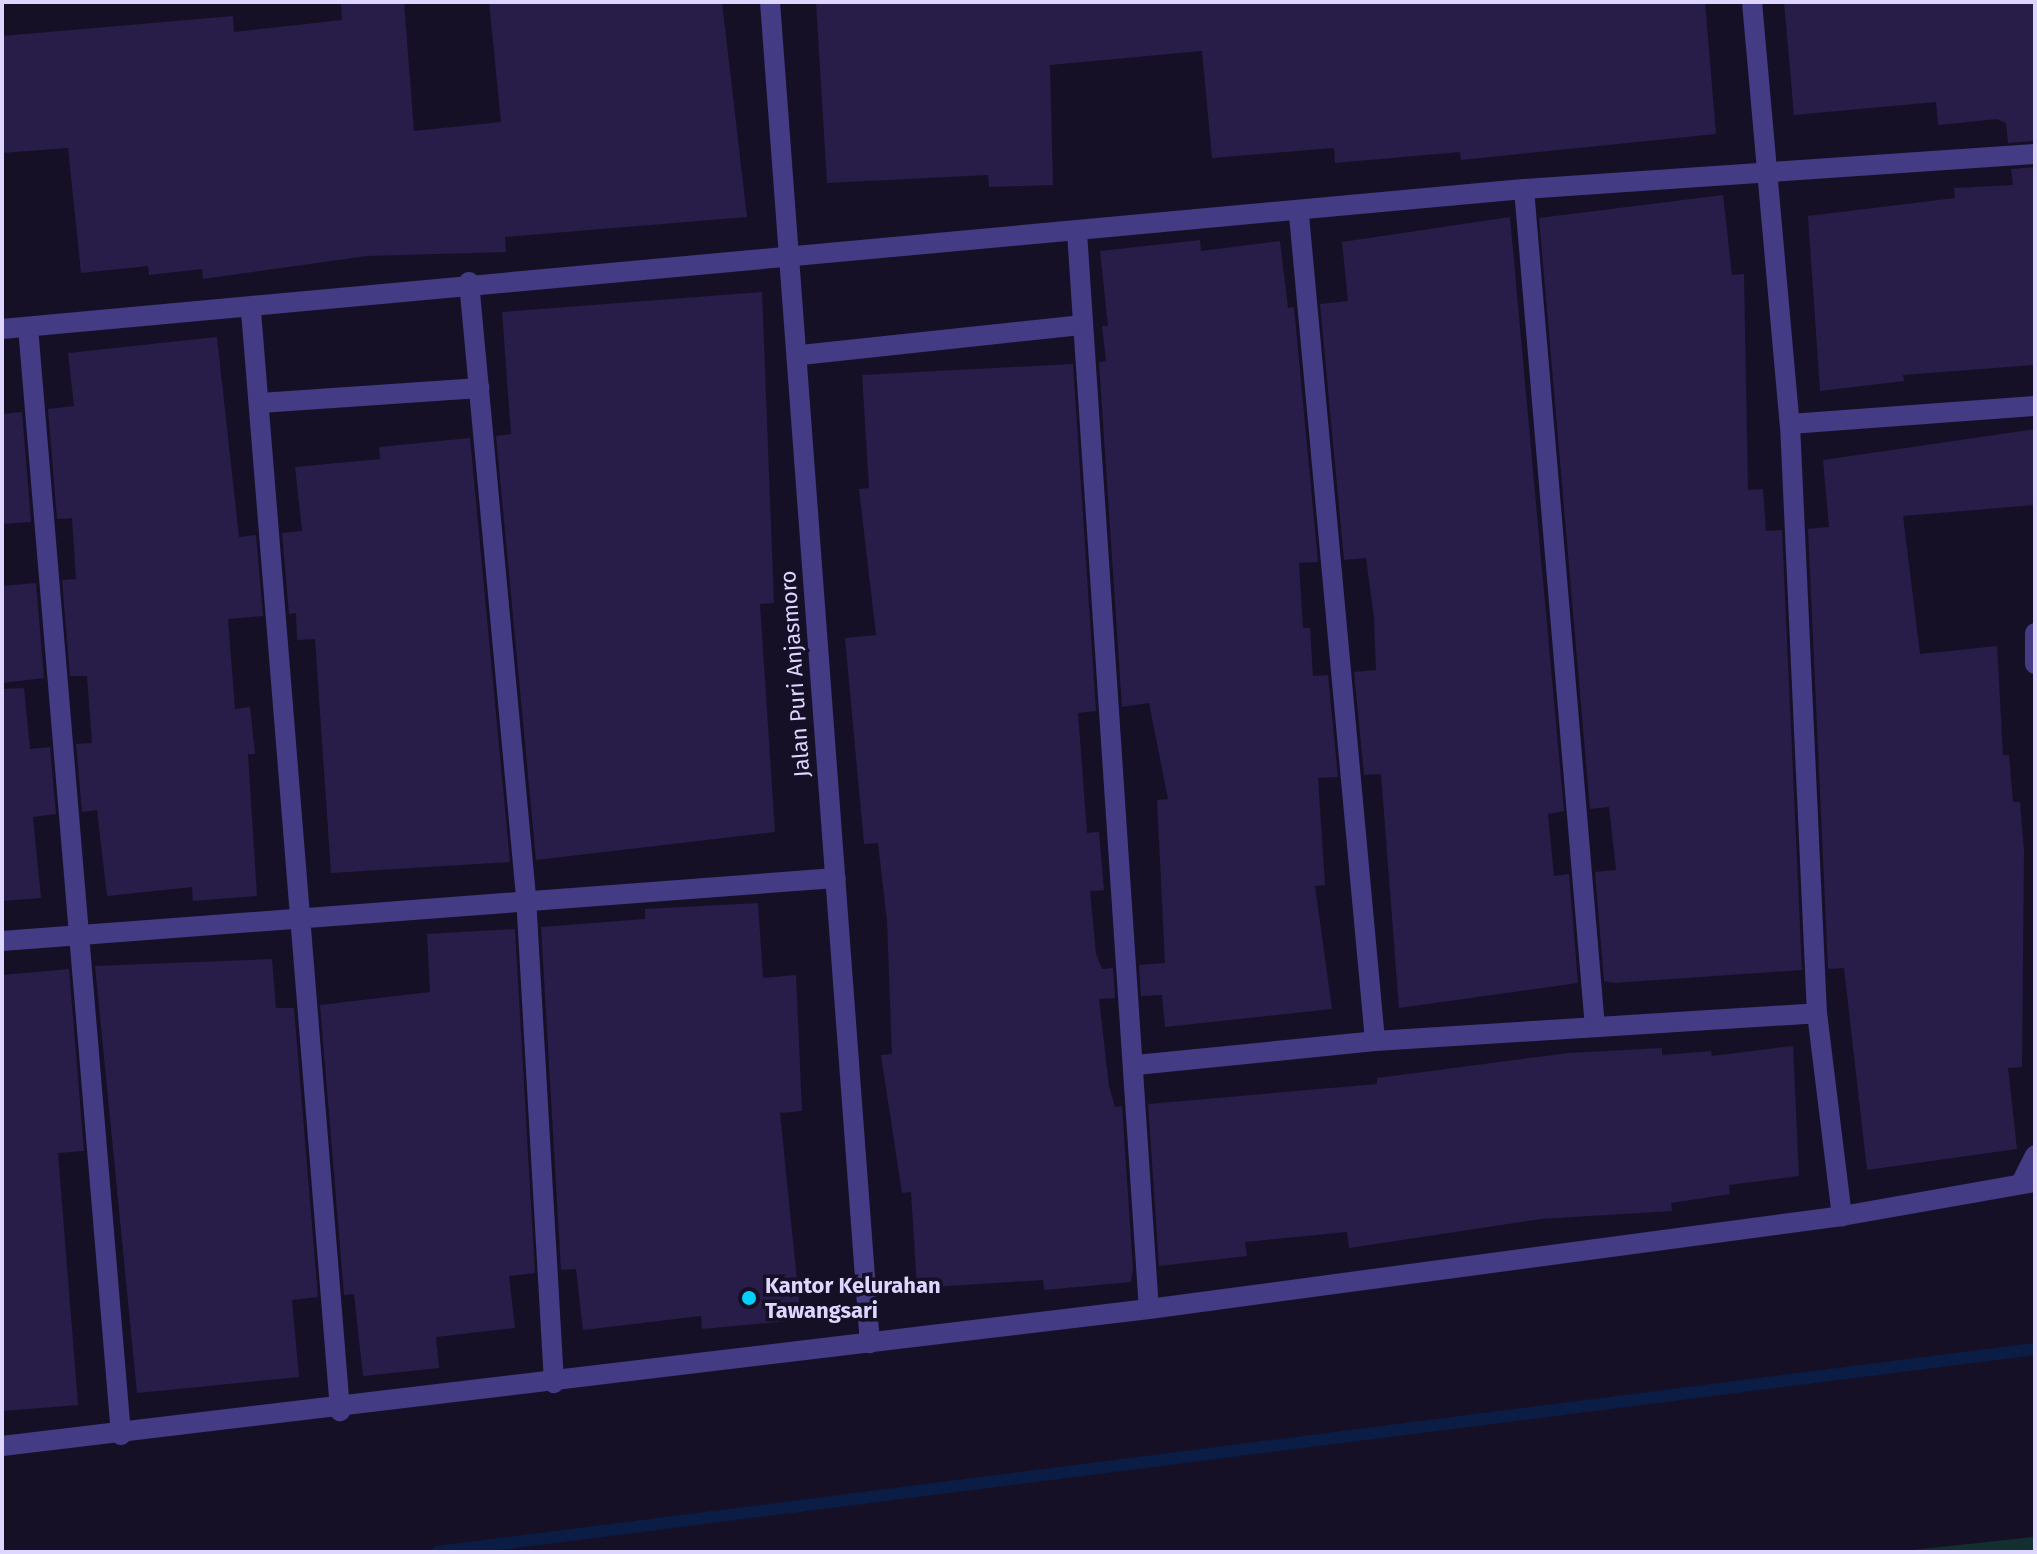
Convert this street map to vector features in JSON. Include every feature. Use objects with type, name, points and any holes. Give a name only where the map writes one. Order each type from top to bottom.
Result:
[{"type":"street","name":"Jalan Puri Anjasmoro","points":[[770,2],[801,355],[812,623],[836,878],[870,1343]]},
{"type":"street","points":[[1752,2],[1790,424],[1817,1013],[1842,1216]]},
{"type":"street","points":[[2,329],[251,311],[469,282],[793,260],[1077,232],[1299,215],[1524,189],[1769,177],[2035,154]]},
{"type":"street","points":[[1524,189],[1595,1027]]},
{"type":"street","points":[[1299,215],[1375,1041]]},
{"type":"street","points":[[1077,232],[1080,325],[1136,1065],[1149,1309]]},
{"type":"street","points":[[469,282],[526,897],[554,1383]]},
{"type":"street","points":[[251,311],[303,923],[340,1411]]},
{"type":"street","points":[[801,355],[1080,325]]},
{"type":"street","points":[[28,327],[121,1435]]},
{"type":"street","points":[[260,403],[479,388]]},
{"type":"street","points":[[1790,424],[2035,406]]},
{"type":"street","points":[[2035,633],[2035,664]]},
{"type":"street","points":[[2,941],[77,934],[303,923],[526,897],[836,878]]},
{"type":"street","points":[[1136,1065],[1375,1041],[1817,1013]]},
{"type":"street","points":[[2,1446],[340,1411],[1149,1309],[1842,1216],[2028,1182],[2035,1155]]},
{"type":"green space","points":[[2035,1537],[2035,1552],[1894,1552]]},
{"type":"building","points":[[404,2],[414,131],[501,122],[489,2],[722,2],[747,217],[505,237],[506,252],[367,256],[203,279],[202,269],[149,275],[148,266],[81,273],[68,148],[2,153],[2,36],[233,16],[234,32],[342,20],[341,4]]},
{"type":"building","points":[[816,2],[1705,2],[1716,134],[1461,160],[1460,152],[1335,163],[1334,148],[1212,158],[1202,51],[1050,65],[1053,185],[989,187],[988,175],[827,183]]},
{"type":"building","points":[[1784,2],[2035,2],[2035,141],[2008,143],[2006,123],[1997,119],[1938,125],[1936,102],[1794,115]]},
{"type":"building","points":[[2035,167],[2035,365],[1903,375],[1904,381],[1820,391],[1808,216],[1955,198],[1954,188],[2013,185],[2011,169]]},
{"type":"building","points":[[1723,195],[1732,275],[1744,274],[1748,490],[1763,489],[1766,531],[1782,530],[1802,970],[1614,983],[1604,981],[1595,872],[1616,870],[1609,807],[1590,809],[1539,218]]},
{"type":"building","points":[[1510,217],[1564,811],[1548,814],[1554,876],[1569,874],[1578,983],[1399,1008],[1381,774],[1364,775],[1354,672],[1376,670],[1374,618],[1366,558],[1344,560],[1320,304],[1348,301],[1342,242]]},
{"type":"building","points":[[1200,240],[1201,251],[1280,241],[1288,308],[1294,307],[1318,562],[1299,563],[1303,628],[1310,628],[1313,676],[1328,675],[1338,777],[1318,778],[1325,885],[1315,886],[1332,1009],[1165,1027],[1162,995],[1141,996],[1139,965],[1165,963],[1157,800],[1168,799],[1149,703],[1122,707],[1099,362],[1106,361],[1102,326],[1108,326],[1100,251]]},
{"type":"building","points":[[762,292],[774,603],[760,604],[775,832],[536,860],[496,436],[511,434],[502,312]]},
{"type":"building","points":[[217,337],[239,537],[256,535],[263,616],[228,619],[235,709],[250,707],[255,754],[248,754],[257,896],[193,901],[192,887],[107,896],[97,810],[82,812],[76,744],[92,743],[87,676],[70,676],[62,580],[76,579],[72,518],[57,519],[48,409],[74,406],[68,353]]},
{"type":"building","points":[[1073,364],[1096,711],[1078,713],[1087,833],[1099,832],[1104,890],[1090,891],[1096,954],[1102,969],[1113,968],[1115,998],[1099,999],[1109,1086],[1115,1107],[1122,1106],[1133,1269],[1131,1282],[1044,1290],[1043,1280],[917,1288],[911,1192],[902,1193],[881,1055],[892,1054],[887,921],[878,843],[864,844],[845,638],[876,635],[859,489],[869,488],[862,375]]},
{"type":"building","points":[[22,412],[31,522],[2,524],[2,414]]},
{"type":"building","points":[[2035,429],[2035,505],[1903,516],[1920,654],[1997,646],[2003,755],[2009,755],[2013,802],[2020,802],[2024,851],[2022,1067],[2008,1068],[2017,1149],[1867,1170],[1844,968],[1828,969],[1808,529],[1829,527],[1823,460]]},
{"type":"building","points":[[470,438],[510,862],[331,873],[315,639],[297,640],[296,613],[289,614],[282,533],[302,531],[295,467],[380,459],[379,447]]},
{"type":"building","points":[[36,583],[44,678],[2,683],[2,586]]},
{"type":"building","points":[[24,688],[30,749],[50,747],[56,814],[33,817],[41,898],[2,901],[2,689]]},
{"type":"building","points":[[758,903],[763,978],[796,975],[802,1111],[780,1113],[801,1320],[702,1329],[701,1316],[583,1330],[576,1269],[561,1270],[541,927],[645,919],[645,909]]},
{"type":"building","points":[[515,929],[535,1273],[509,1276],[515,1328],[436,1337],[439,1368],[363,1376],[354,1294],[344,1295],[320,1005],[430,992],[427,934]]},
{"type":"building","points":[[272,959],[276,1008],[294,1008],[318,1297],[292,1300],[299,1377],[137,1393],[95,966]]},
{"type":"building","points":[[69,969],[84,1151],[58,1153],[78,1405],[2,1411],[2,975]]},
{"type":"building","points":[[1793,1046],[1799,1176],[1729,1185],[1730,1194],[1671,1203],[1672,1211],[1541,1219],[1349,1248],[1347,1232],[1245,1242],[1247,1256],[1159,1266],[1148,1104],[1377,1084],[1377,1078],[1568,1053],[1662,1048],[1662,1055],[1711,1051],[1712,1056]]},
{"type":"waterway","points":[[437,1552],[2035,1349]]},
{"type":"place","name":"Kantor Kelurahan Tawangsari","points":[[749,1298]]}]
